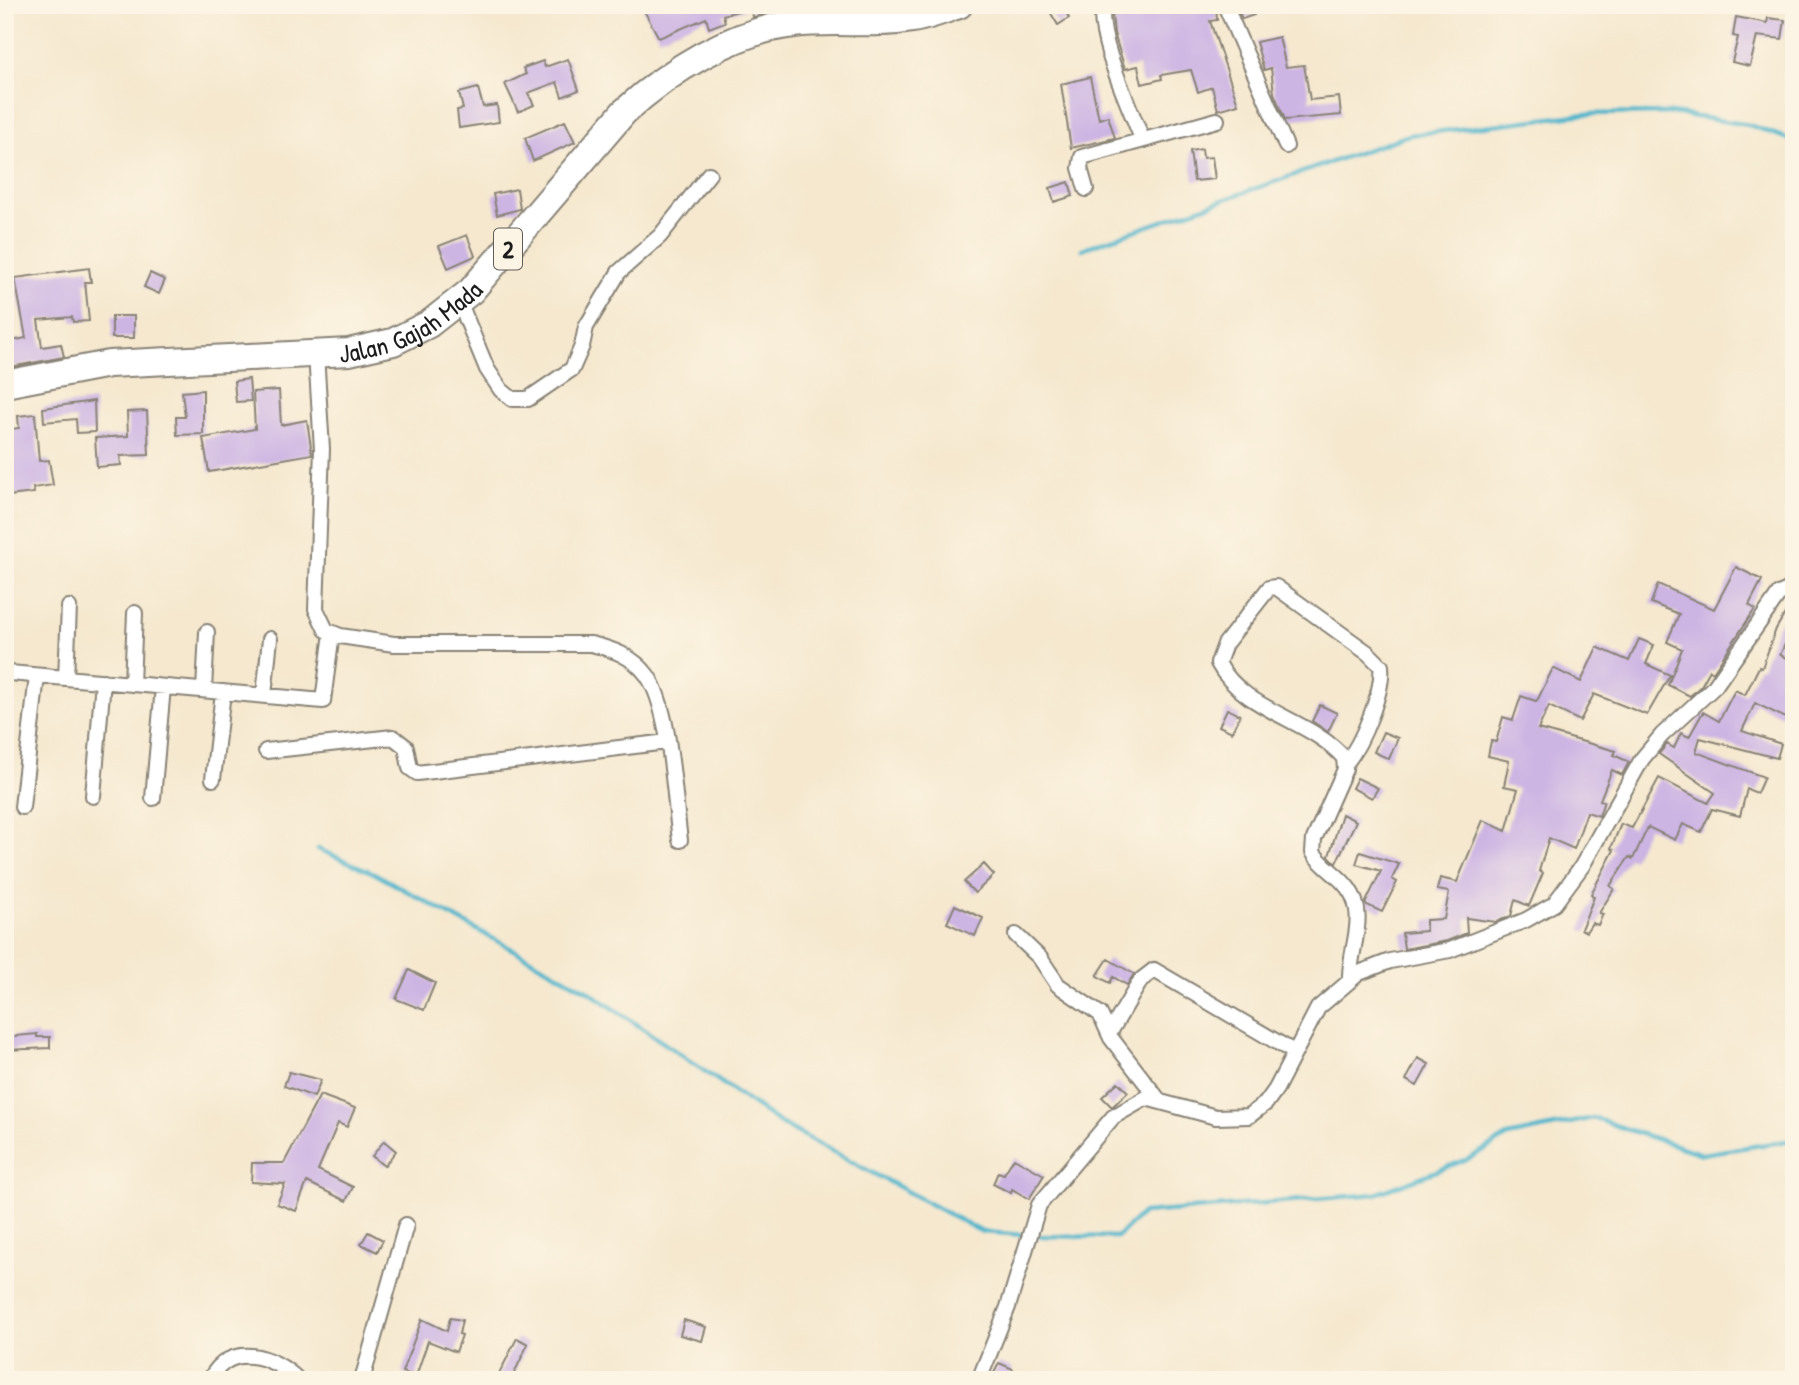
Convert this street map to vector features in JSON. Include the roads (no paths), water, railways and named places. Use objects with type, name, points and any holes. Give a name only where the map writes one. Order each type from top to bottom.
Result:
[{"type":"highway","name":"Jalan Gajah Mada","points":[[5,384],[109,364],[316,354],[359,350],[393,342],[429,324],[459,301],[527,228],[624,112],[648,91],[687,65],[775,27],[912,19],[959,5]]},
{"type":"street","points":[[1104,5],[1101,16],[1105,40],[1142,139]]},
{"type":"street","points":[[1225,5],[1286,146]]},
{"type":"street","points":[[1086,189],[1080,168],[1082,157],[1217,120]]},
{"type":"street","points":[[459,301],[487,369],[500,390],[512,399],[528,399],[572,369],[582,346],[586,327],[619,272],[660,236],[709,174]]},
{"type":"street","points":[[316,354],[322,449],[316,610],[320,621],[332,632],[394,645],[591,644],[616,650],[646,674],[656,693],[667,743],[680,840]]},
{"type":"street","points":[[1346,763],[1332,747],[1247,696],[1224,674],[1218,663],[1225,644],[1269,588],[1276,587],[1309,609],[1381,666],[1380,684],[1367,722],[1346,763],[1314,839],[1313,852],[1349,889],[1357,908],[1358,928],[1350,979]]},
{"type":"street","points":[[979,1380],[1036,1213],[1045,1195],[1113,1117],[1136,1101],[1158,1099],[1216,1117],[1231,1119],[1249,1116],[1266,1103],[1276,1089],[1318,1008],[1350,979],[1390,961],[1450,950],[1535,916],[1554,904],[1582,866],[1647,753],[1715,685],[1779,594],[1794,587]]},
{"type":"street","points":[[66,678],[69,607]]},
{"type":"street","points":[[132,684],[135,613]]},
{"type":"street","points":[[204,690],[206,632]]},
{"type":"street","points":[[5,670],[37,676],[323,701],[332,632]]},
{"type":"street","points":[[264,695],[270,639]]},
{"type":"street","points":[[22,807],[37,676]]},
{"type":"street","points":[[93,796],[103,681]]},
{"type":"street","points":[[153,798],[163,687]]},
{"type":"street","points":[[213,779],[223,692]]},
{"type":"street","points":[[265,751],[393,737],[406,747],[410,768],[417,773],[667,743]]},
{"type":"street","points":[[1016,936],[1040,958],[1056,983],[1100,1014],[1109,1034],[1158,1099]]},
{"type":"street","points":[[1109,1034],[1141,980],[1154,970],[1294,1052]]},
{"type":"street","points":[[362,1380],[407,1225]]},
{"type":"street","points":[[210,1380],[227,1360],[247,1355],[272,1360],[298,1380]]},
{"type":"waterway","points":[[1082,249],[1409,135],[1585,114],[1671,113],[1749,125],[1794,141]]},
{"type":"waterway","points":[[318,849],[374,873],[588,991],[780,1123],[982,1232],[1025,1235]]},
{"type":"waterway","points":[[1034,1236],[1117,1237],[1143,1213],[1376,1194],[1468,1159],[1508,1136],[1593,1118],[1702,1154],[1794,1140]]}]
